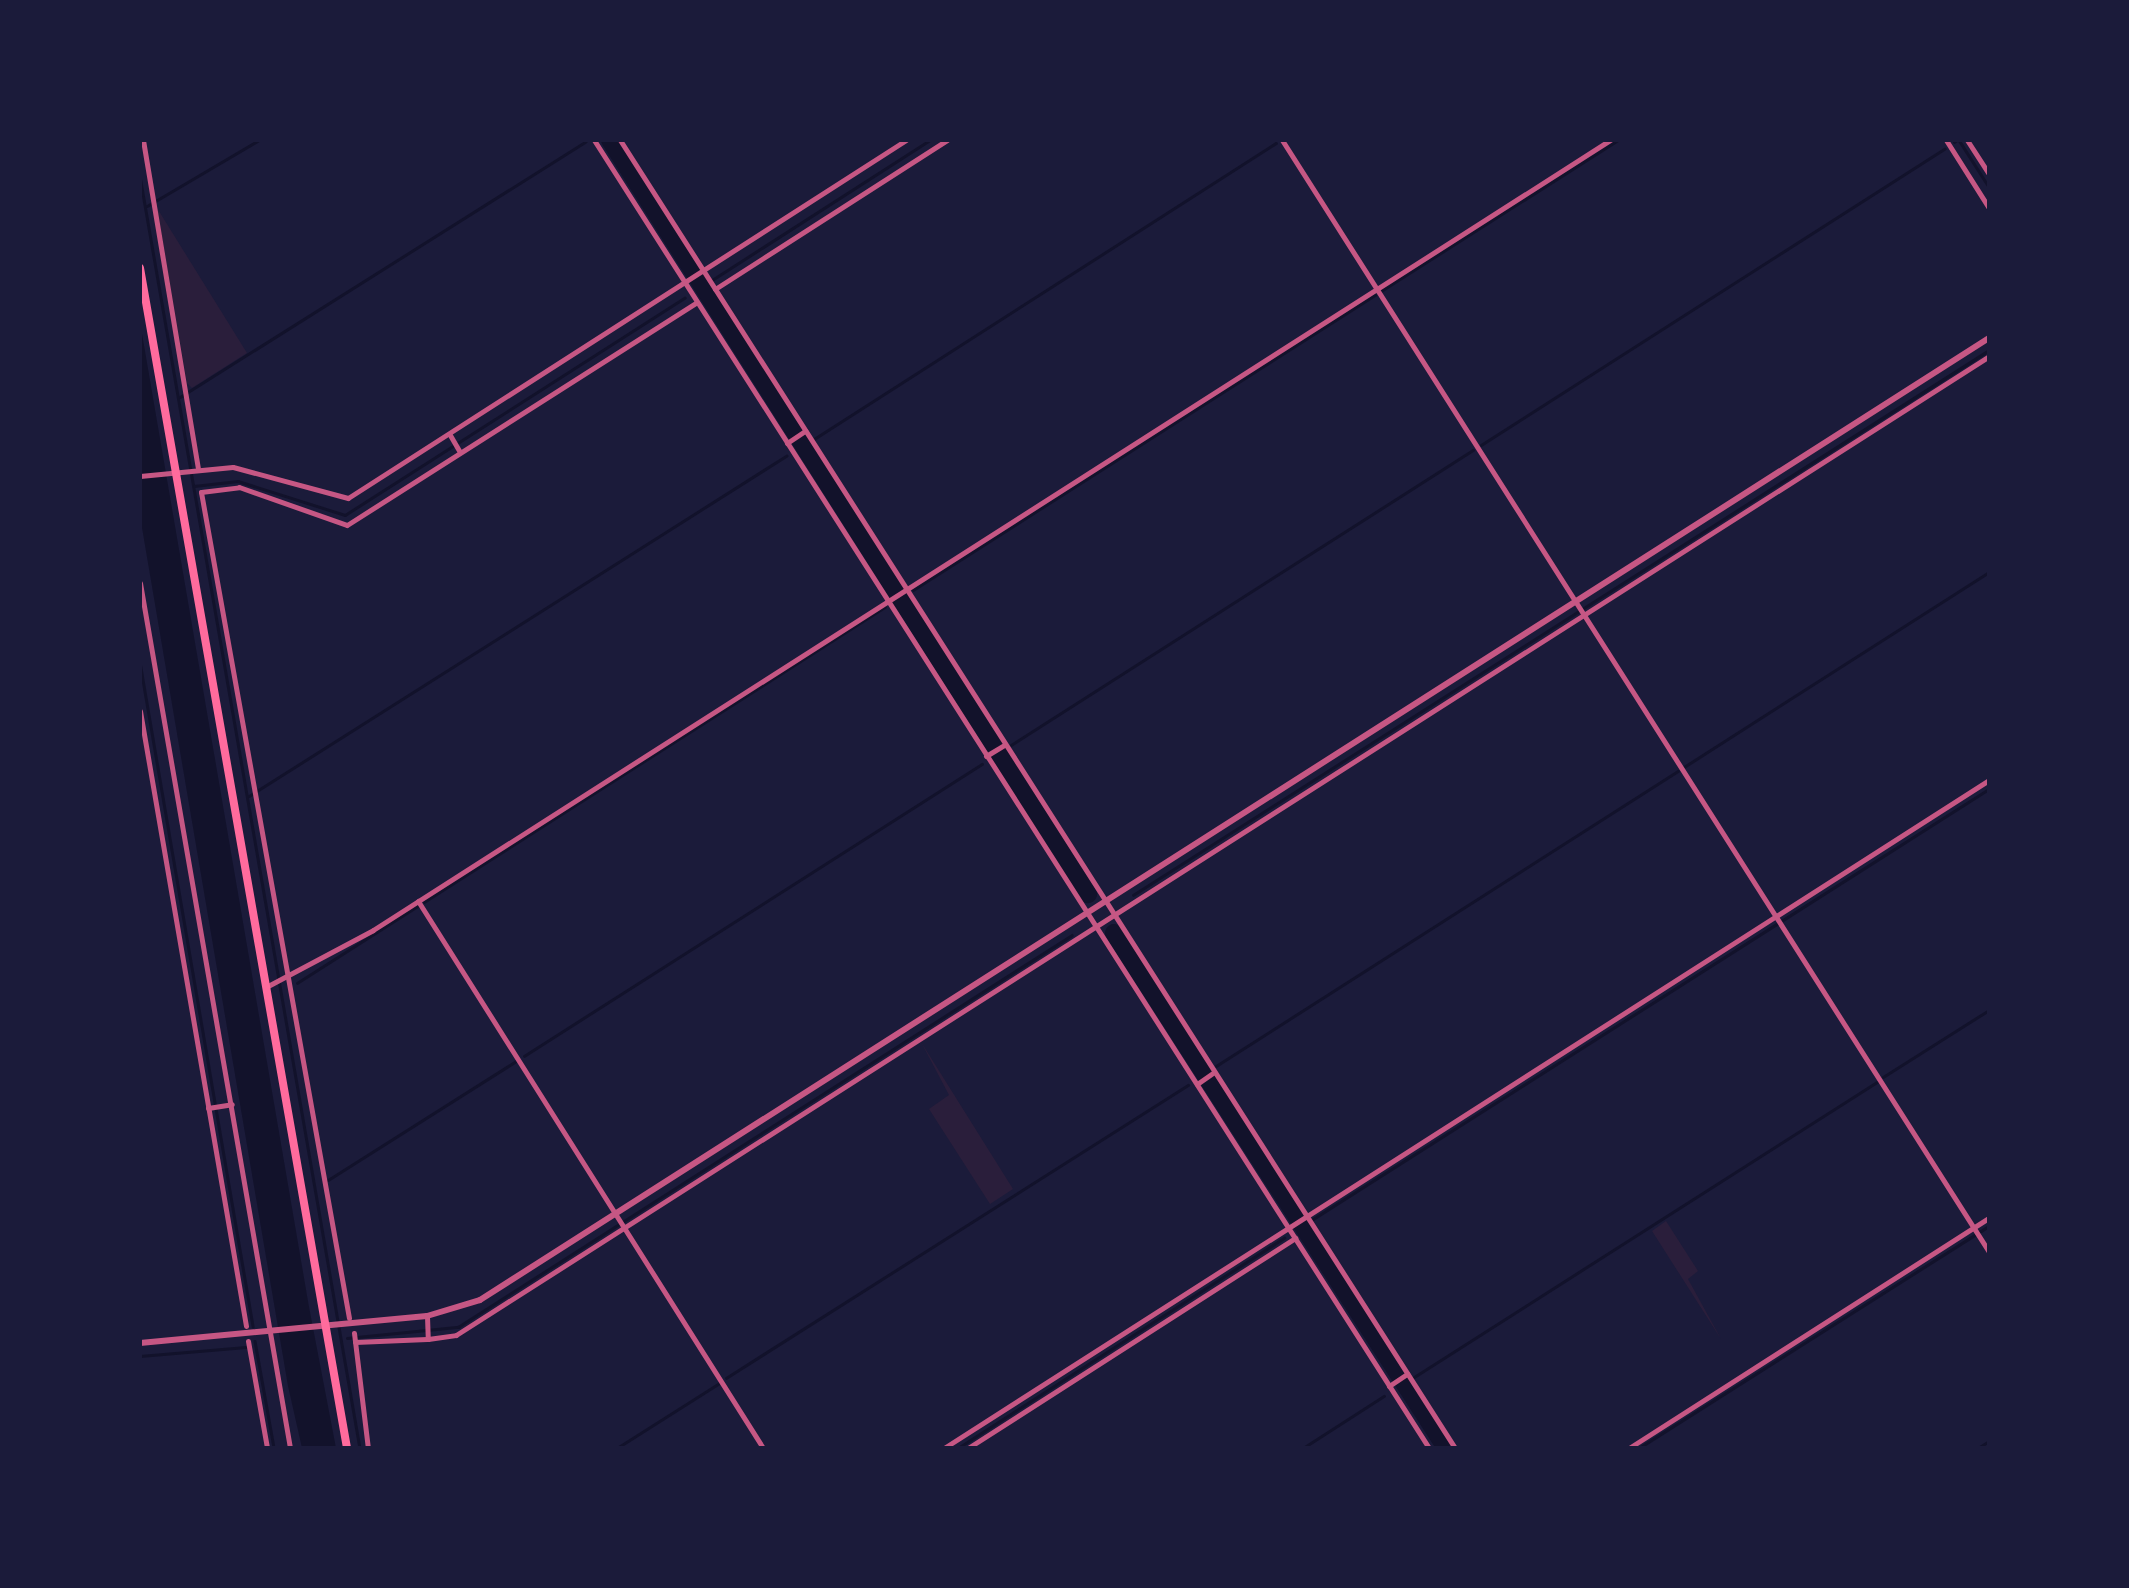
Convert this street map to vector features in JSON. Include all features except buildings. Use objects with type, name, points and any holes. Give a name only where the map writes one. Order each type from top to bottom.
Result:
[{"type":"main road","points":[[140,268],[185,469],[346,1448]]},
{"type":"street","points":[[143,140],[187,396],[185,469]]},
{"type":"street","points":[[594,140],[890,598],[1094,928],[1430,1448]]},
{"type":"street","points":[[620,140],[1003,746],[1455,1448]]},
{"type":"street","points":[[708,279],[906,140]]},
{"type":"street","points":[[349,1318],[201,492],[223,484],[257,489],[347,525],[455,444],[688,282],[708,279],[947,140]]},
{"type":"street","points":[[1282,140],[1989,1252]]},
{"type":"street","points":[[271,986],[286,983],[418,901],[1610,140]]},
{"type":"street","points":[[1947,140],[1989,208]]},
{"type":"street","points":[[1967,140],[1989,174]]},
{"type":"street","points":[[140,476],[185,469],[262,475],[348,498],[455,444],[697,302]]},
{"type":"street","points":[[140,1343],[427,1316],[480,1300],[619,1222],[1094,928],[1989,338]]},
{"type":"street","points":[[368,1448],[355,1338],[456,1334],[1104,900],[1989,356]]},
{"type":"street","points":[[790,441],[803,432]]},
{"type":"street","points":[[257,489],[262,475]]},
{"type":"street","points":[[140,583],[290,1448]]},
{"type":"street","points":[[140,711],[215,1107],[246,1326]]},
{"type":"street","points":[[988,755],[1003,746]]},
{"type":"street","points":[[944,1448],[1779,920],[1989,780]]},
{"type":"street","points":[[418,901],[763,1448]]},
{"type":"street","points":[[1197,1084],[1213,1073]]},
{"type":"street","points":[[215,1107],[232,1104]]},
{"type":"street","points":[[1629,1448],[1976,1231],[1989,1218]]},
{"type":"street","points":[[968,1448],[1295,1238]]},
{"type":"street","points":[[427,1316],[428,1338]]},
{"type":"street","points":[[248,1341],[267,1448]]},
{"type":"street","points":[[1392,1384],[1408,1377]]},
{"type":"shaded area","points":[[157,208],[247,353],[192,388],[187,383]]},
{"type":"shaded area","points":[[140,322],[336,1448],[302,1448],[288,1386],[140,516]]},
{"type":"shaded area","points":[[921,1042],[1013,1189],[990,1204],[929,1109],[949,1095]]},
{"type":"shaded area","points":[[1666,1221],[1698,1271],[1688,1279],[1721,1339],[1652,1231]]},
{"type":"waterway","points":[[147,206],[259,140]]},
{"type":"waterway","points":[[610,140],[1088,894]]},
{"type":"waterway","points":[[698,289],[930,140]]},
{"type":"waterway","points":[[1381,291],[1618,140]]},
{"type":"waterway","points":[[1959,140],[1989,187]]},
{"type":"waterway","points":[[180,397],[585,142]]},
{"type":"waterway","points":[[800,448],[1276,143]]},
{"type":"waterway","points":[[1481,445],[1944,149]]},
{"type":"waterway","points":[[140,176],[360,1448]]},
{"type":"waterway","points":[[913,590],[1375,295]]},
{"type":"waterway","points":[[194,486],[238,481],[345,515],[684,298]]},
{"type":"waterway","points":[[1133,895],[1989,350]]},
{"type":"waterway","points":[[1011,745],[1473,450]]},
{"type":"waterway","points":[[249,796],[786,456]]},
{"type":"waterway","points":[[1684,767],[1989,572]]},
{"type":"waterway","points":[[896,600],[905,595]]},
{"type":"waterway","points":[[424,902],[885,607]]},
{"type":"waterway","points":[[140,662],[253,1326]]},
{"type":"waterway","points":[[995,755],[1003,750]]},
{"type":"waterway","points":[[524,1056],[982,764]]},
{"type":"waterway","points":[[1216,1066],[1678,771]]},
{"type":"waterway","points":[[1299,1228],[1989,789]]},
{"type":"waterway","points":[[297,983],[418,906]]},
{"type":"waterway","points":[[1114,933],[1446,1448]]},
{"type":"waterway","points":[[347,1338],[458,1327],[1072,935]]},
{"type":"waterway","points":[[1883,1077],[1989,1010]]},
{"type":"waterway","points":[[328,1180],[516,1061]]},
{"type":"waterway","points":[[1202,1075],[1209,1071]]},
{"type":"waterway","points":[[1400,1386],[1877,1082]]},
{"type":"waterway","points":[[726,1378],[1188,1085]]},
{"type":"waterway","points":[[1639,1448],[1989,1226]]},
{"type":"waterway","points":[[958,1448],[1284,1238]]},
{"type":"waterway","points":[[255,1341],[274,1448]]},
{"type":"waterway","points":[[140,1356],[246,1347]]},
{"type":"waterway","points":[[617,1448],[718,1384]]},
{"type":"waterway","points":[[1303,1448],[1384,1396]]},
{"type":"waterway","points":[[1978,1448],[1989,1441]]}]
